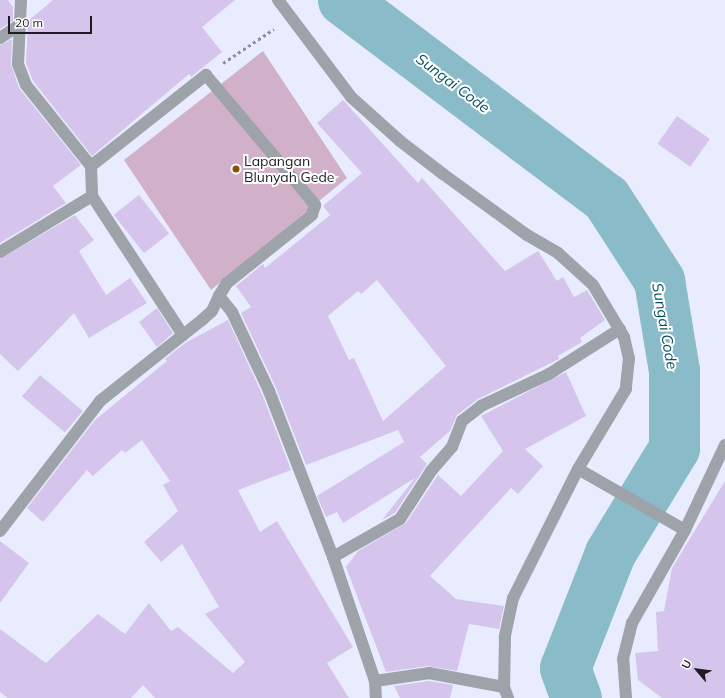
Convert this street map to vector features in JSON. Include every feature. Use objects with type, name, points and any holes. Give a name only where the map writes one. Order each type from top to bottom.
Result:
[{"type":"street","points":[[21,0],[18,64],[26,85],[92,166],[92,196],[183,335]]},
{"type":"street","points":[[278,0],[290,18],[351,97],[431,165],[527,235],[558,253],[593,285],[620,330],[629,358],[626,389],[578,470],[513,598],[505,637],[506,692],[429,673],[375,680]]},
{"type":"street","points":[[0,38],[21,24]]},
{"type":"street","points":[[0,531],[100,401],[212,311],[227,283],[312,215],[315,205],[206,75],[92,166]]},
{"type":"street","points":[[0,252],[92,196]]},
{"type":"street","points":[[219,296],[232,312],[269,391],[333,557],[375,680],[376,698]]},
{"type":"street","points":[[333,557],[400,519],[431,471],[452,447],[462,421],[481,406],[549,374],[620,330]]},
{"type":"street","points":[[626,698],[623,659],[632,623],[685,530],[725,446]]},
{"type":"street","points":[[578,470],[685,530]]},
{"type":"path","points":[[206,75],[290,18]]},
{"type":"shaded area","name":"Lapangan Blunyah Gede","points":[[263,51],[347,178],[211,290],[124,160]]},
{"type":"building","points":[[0,0],[8,0],[13,7],[13,21],[0,29]]},
{"type":"building","points":[[53,0],[235,0],[202,27],[222,52],[191,77],[189,74],[92,156],[33,81],[26,63],[28,21]]},
{"type":"building","points":[[12,39],[11,64],[19,88],[81,165],[53,186],[66,203],[0,243],[0,45]]},
{"type":"building","points":[[343,100],[418,183],[422,178],[505,271],[538,251],[557,281],[563,277],[574,297],[587,290],[605,320],[580,338],[582,342],[558,356],[559,359],[478,399],[457,415],[450,431],[420,457],[427,464],[395,513],[382,520],[415,478],[343,523],[337,512],[326,517],[317,496],[404,442],[398,430],[306,465],[276,388],[241,313],[251,307],[236,286],[263,264],[265,268],[330,215],[323,206],[362,173],[317,123]],"holes":[[[377,280],[446,366],[383,421],[354,358],[349,360],[328,316],[358,291],[361,294]]]},
{"type":"building","points":[[677,116],[710,139],[690,167],[657,144]]},
{"type":"building","points":[[139,195],[169,234],[144,253],[114,215]]},
{"type":"building","points":[[75,215],[94,240],[79,251],[106,295],[130,278],[147,303],[89,338],[74,313],[18,371],[0,354],[0,259]]},
{"type":"building","points":[[157,308],[173,333],[157,347],[139,322]]},
{"type":"building","points":[[228,320],[262,394],[291,470],[238,490],[260,532],[277,521],[353,647],[327,663],[349,698],[155,698],[143,685],[131,698],[8,698],[0,692],[0,629],[46,663],[98,614],[125,634],[149,603],[171,631],[178,627],[233,673],[245,662],[205,614],[219,607],[182,544],[161,562],[144,542],[178,511],[163,485],[170,481],[142,440],[125,453],[122,450],[93,476],[87,470],[43,522],[27,508],[95,420],[167,361],[165,359],[185,343]]},
{"type":"building","points":[[566,372],[586,416],[525,449],[543,466],[518,494],[511,488],[430,576],[456,599],[504,606],[499,629],[469,624],[457,671],[428,666],[386,672],[346,567],[358,551],[406,523],[438,475],[461,496],[503,451],[481,416]]},
{"type":"building","points":[[40,375],[83,411],[65,432],[22,396]]},
{"type":"building","points":[[725,481],[725,698],[662,698],[638,680],[635,653],[658,651],[656,612],[664,611],[672,568]]},
{"type":"building","points":[[0,541],[29,563],[0,603]]},
{"type":"building","points":[[429,681],[453,685],[450,698],[400,698],[394,686]]},
{"type":"waterway","name":"Sungai Code","points":[[343,0],[606,198],[659,280],[674,371],[674,448],[610,553],[565,668],[576,698]]},
{"type":"place","name":"Lapangan Blunyah Gede","points":[[236,169]]}]
